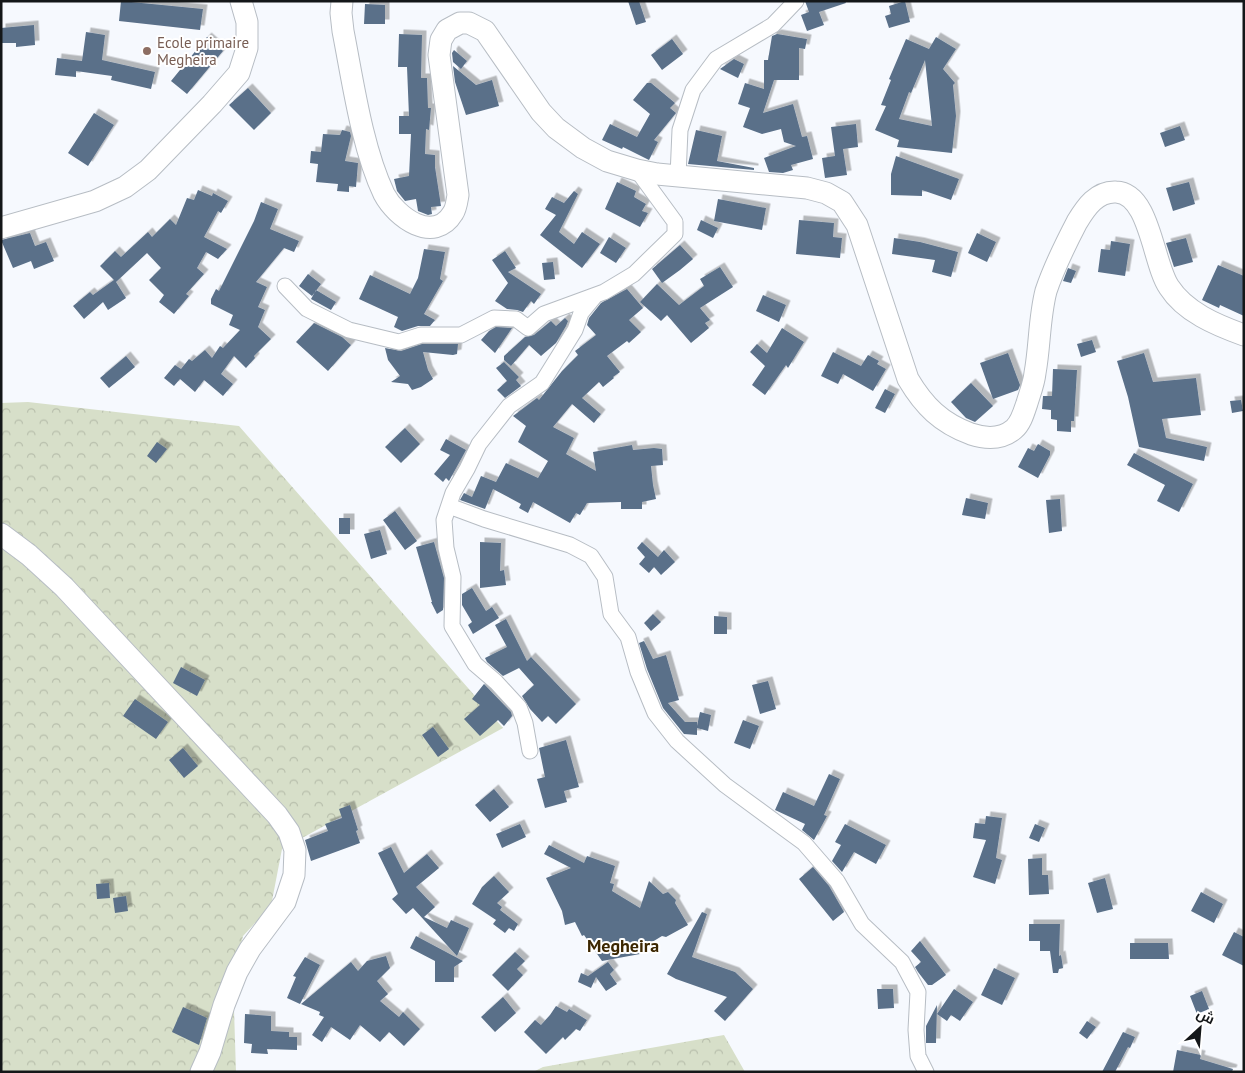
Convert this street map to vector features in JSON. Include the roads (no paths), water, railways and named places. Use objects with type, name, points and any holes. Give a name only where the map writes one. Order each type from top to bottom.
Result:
[{"type":"main road","points":[[1,228],[95,201],[125,188],[148,170],[212,104],[239,73],[247,48],[247,22],[241,1]]},
{"type":"main road","points":[[342,1],[343,31],[367,146],[384,194],[402,218],[422,227],[433,227],[446,222],[454,212],[458,195],[439,55],[441,40],[447,30],[460,24],[470,23],[485,31],[541,112],[556,128],[583,148],[607,161],[638,170],[678,176],[807,188],[826,192],[842,202],[857,225],[908,379],[920,398],[936,416],[957,429],[983,438],[999,438],[1014,429],[1023,416],[1035,375],[1041,317],[1046,291],[1056,263],[1082,213],[1094,199],[1104,193],[1118,192],[1131,197],[1140,208],[1168,286],[1180,300],[1201,315],[1223,327],[1244,335]]},
{"type":"main road","points":[[1,534],[29,555],[64,587],[277,815],[289,832],[295,850],[294,876],[285,902],[250,949],[237,972],[224,1005],[210,1052],[201,1072]]},
{"type":"street","points":[[678,176],[680,130],[693,90],[716,59],[773,25],[796,1]]},
{"type":"street","points":[[285,286],[307,309],[349,330],[399,342],[421,335],[461,335],[494,318],[516,319],[528,328],[544,314],[595,296],[634,274],[675,234],[675,222],[638,170]]},
{"type":"street","points":[[530,752],[525,723],[519,707],[496,682],[475,664],[452,626],[453,577],[446,548],[444,520],[453,493],[480,444],[509,406],[542,383],[575,330],[581,313],[595,296]]},
{"type":"street","points":[[449,506],[484,519],[570,545],[591,556],[605,577],[611,614],[628,637],[638,672],[655,713],[678,741],[725,785],[804,843],[837,881],[862,924],[902,962],[918,992],[916,1030],[918,1056],[926,1072]]},
{"type":"place","name":"Ecole primaire Megheira","points":[[147,51]]},
{"type":"district","name":"Megheira","points":[[623,945]]}]
